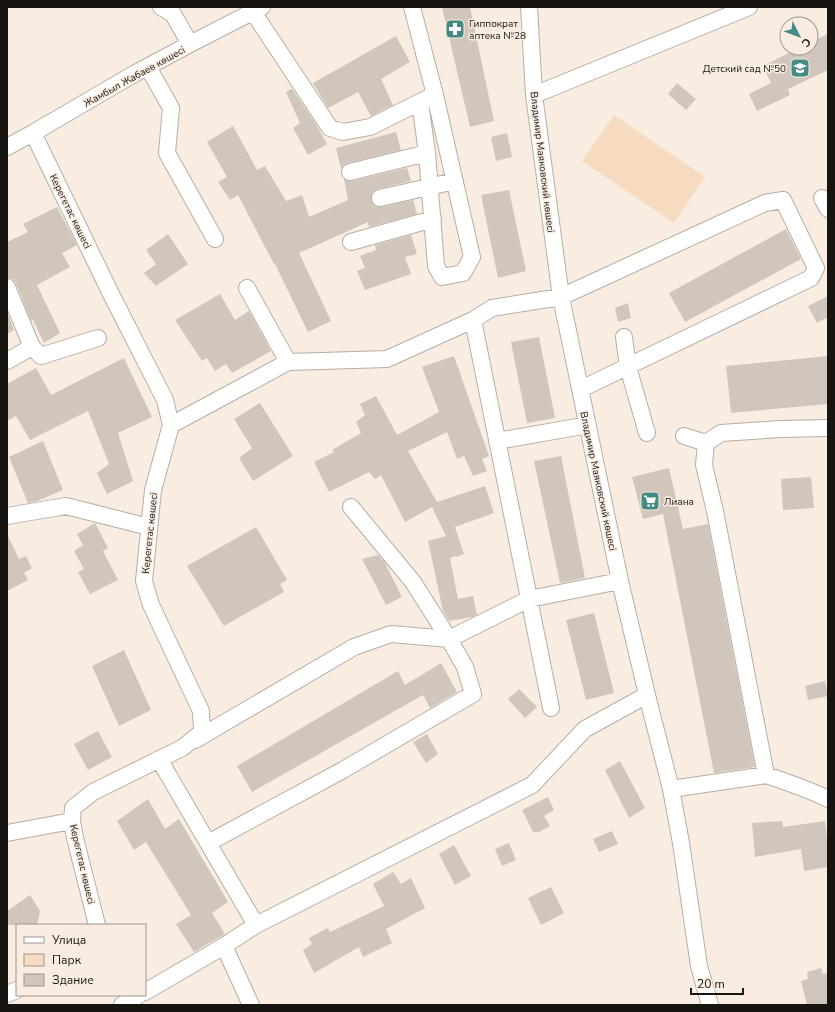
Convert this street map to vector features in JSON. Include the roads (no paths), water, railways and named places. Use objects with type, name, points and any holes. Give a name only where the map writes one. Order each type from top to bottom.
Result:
[{"type":"street","points":[[161,7],[173,14],[190,44]]},
{"type":"street","points":[[412,7],[435,94],[472,257],[464,273],[442,277],[436,266],[427,153],[420,102]]},
{"type":"street","name":"Владимир Маяковский көшесі","points":[[529,7],[534,95],[561,297],[620,581],[671,789],[699,966],[710,1005]]},
{"type":"street","points":[[534,95],[749,7]]},
{"type":"street","points":[[258,10],[330,128],[343,132],[370,127],[435,94]]},
{"type":"street","name":"Жамбыл Жабаев көшесі","points":[[7,147],[134,74],[258,10]]},
{"type":"street","points":[[148,67],[170,108],[167,153],[215,239]]},
{"type":"street","name":"Керегетас көшесі","points":[[33,133],[110,292],[165,400],[172,425],[153,490],[144,581],[151,605],[201,711],[202,732],[182,748],[93,792],[73,808],[72,821],[75,838],[97,924]]},
{"type":"street","points":[[350,172],[427,153]]},
{"type":"street","points":[[380,198],[455,181]]},
{"type":"street","points":[[172,425],[288,362],[386,359],[472,320],[492,308],[561,297],[764,203],[782,200],[816,268],[811,278],[581,389]]},
{"type":"street","points":[[351,242],[433,219]]},
{"type":"street","points":[[7,287],[32,347],[41,356],[98,338]]},
{"type":"street","points":[[247,288],[288,362]]},
{"type":"street","points":[[472,320],[551,708]]},
{"type":"street","points":[[624,337],[628,366],[647,433]]},
{"type":"street","points":[[7,361],[32,347]]},
{"type":"street","points":[[497,441],[588,425]]},
{"type":"street","points":[[706,443],[721,433],[828,428]]},
{"type":"street","points":[[684,436],[706,443]]},
{"type":"street","points":[[706,443],[704,465],[715,512],[766,775]]},
{"type":"street","points":[[7,516],[66,506],[149,527]]},
{"type":"street","points":[[208,843],[343,770],[473,694],[465,667],[449,639],[412,582],[351,507]]},
{"type":"street","points":[[182,748],[354,647],[391,634],[449,639],[529,599],[620,581]]},
{"type":"street","points":[[146,991],[224,946],[256,924],[532,785],[585,729],[647,695]]},
{"type":"street","points":[[159,759],[256,924]]},
{"type":"street","points":[[671,789],[766,775],[828,799]]},
{"type":"street","points":[[7,832],[72,821]]},
{"type":"street","points":[[224,946],[251,1005]]},
{"type":"street","points":[[122,1005],[137,996]]},
{"type":"place","name":"Гиппократ аптека №28","points":[[455,29]]},
{"type":"place","name":"Детский сад №50","points":[[800,68]]},
{"type":"place","name":"Лиана","points":[[650,501]]}]
